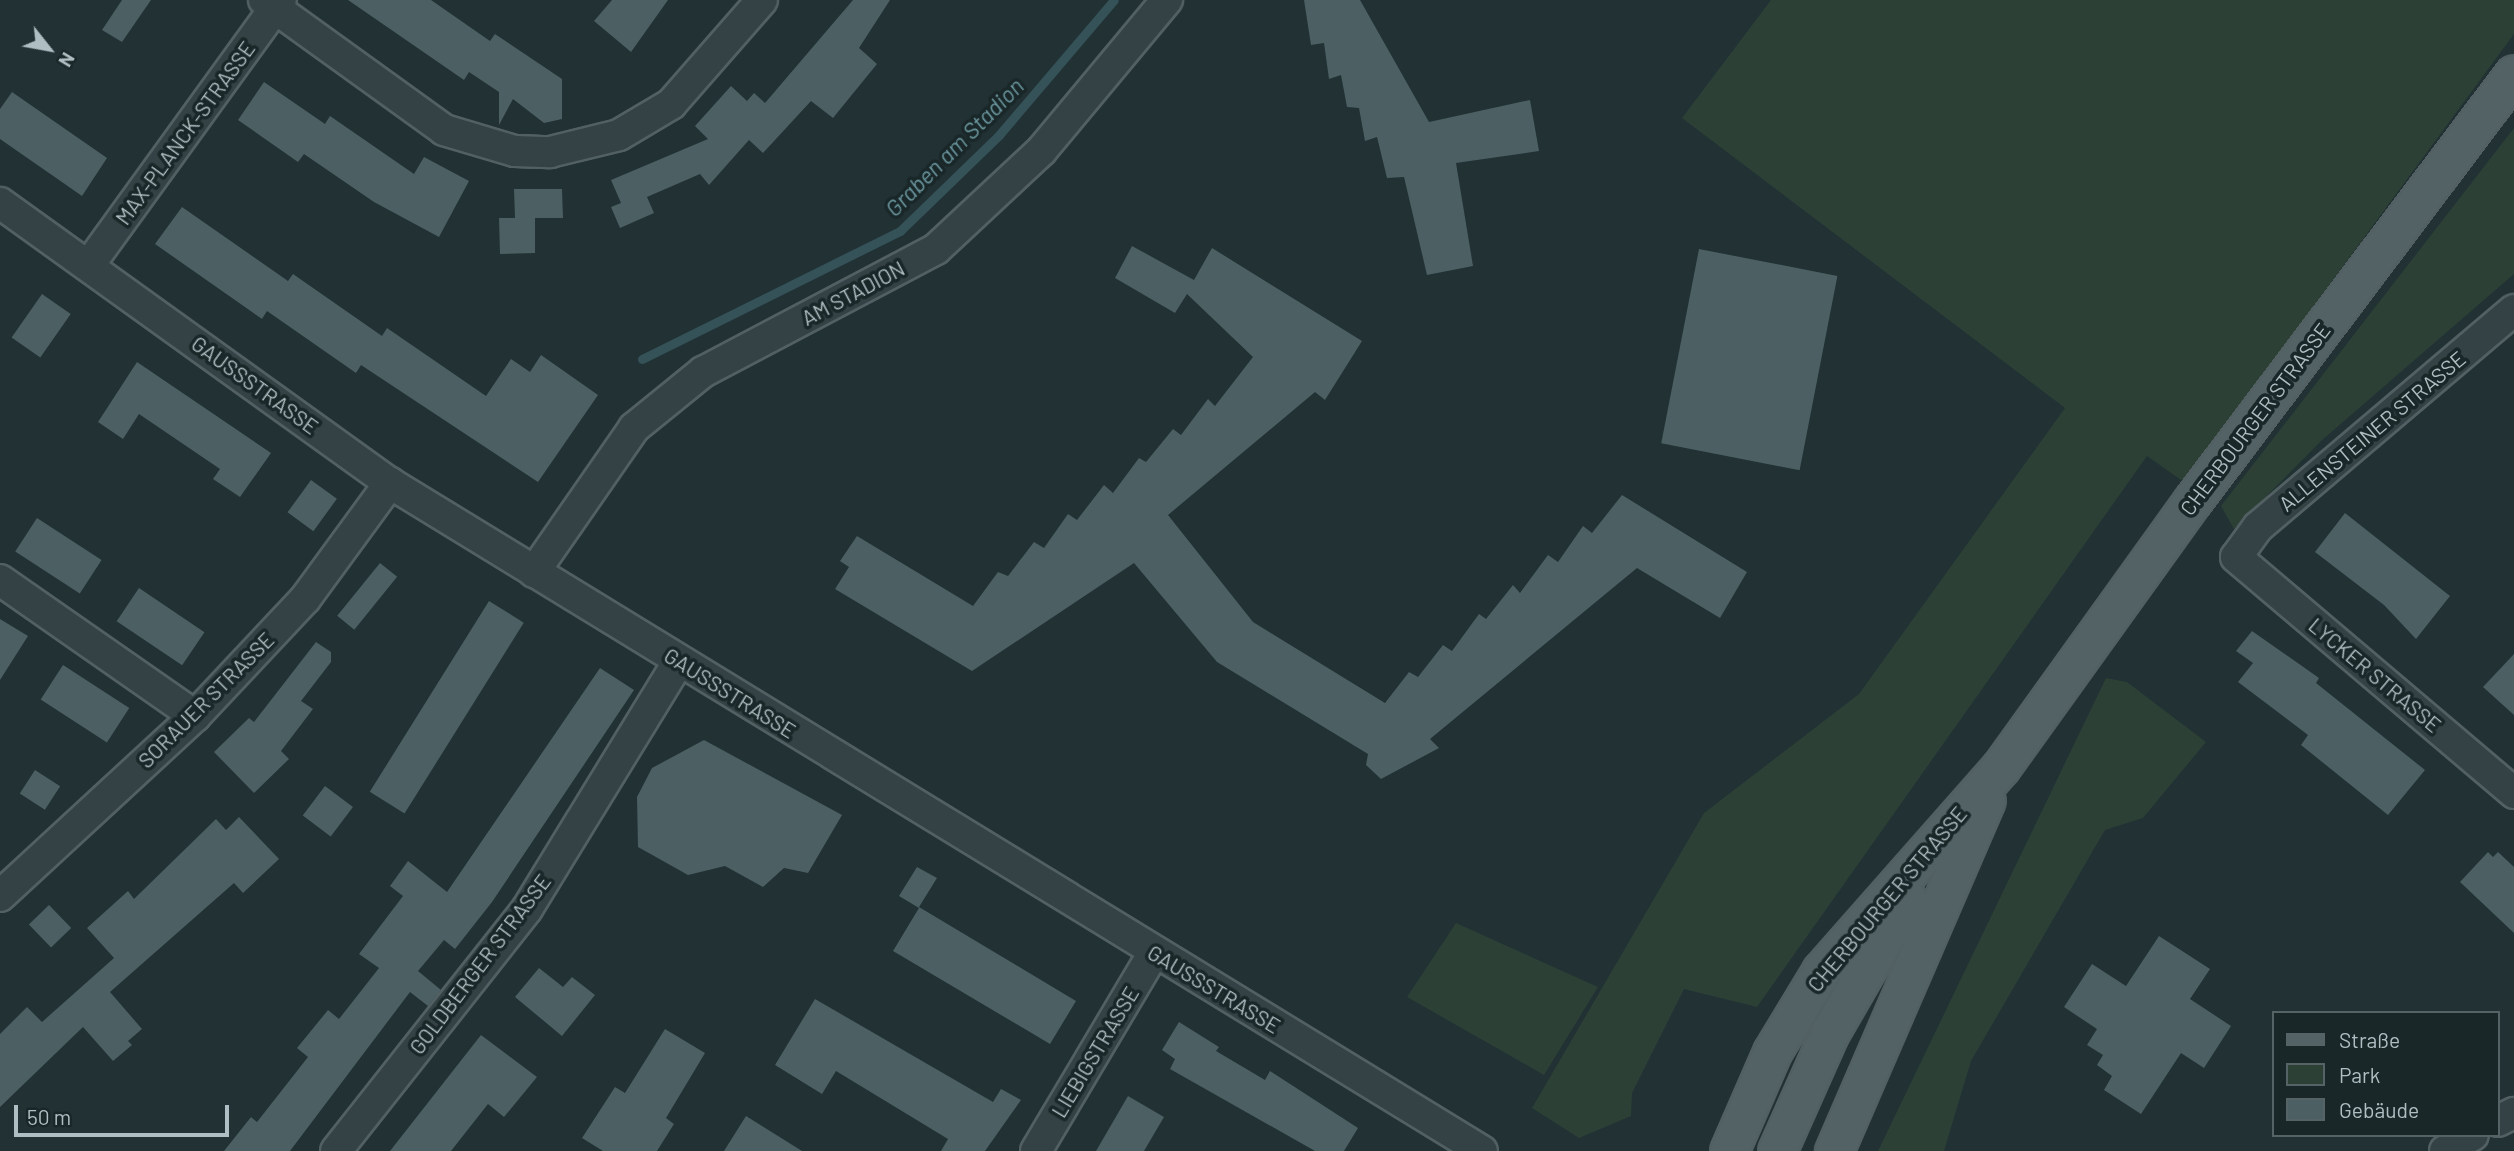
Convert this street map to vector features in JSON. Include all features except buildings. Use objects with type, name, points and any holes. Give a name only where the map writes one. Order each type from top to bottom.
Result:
[{"type":"main road","name":"CHERBOURGER STRASSE","points":[[1729,1151],[1772,1052],[1821,971],[2001,767],[2193,500],[2514,74]]},
{"type":"main road","name":"CHERBOURGER STRASSE","points":[[1834,1151],[2001,767]]},
{"type":"main road","points":[[1777,1151],[1861,975],[1942,846],[2001,767]]},
{"type":"street","points":[[274,3],[444,130],[502,148],[550,152],[619,135],[670,104],[762,0]]},
{"type":"street","name":"AM STADION","points":[[534,572],[634,428],[703,372],[936,249],[1041,151],[1167,0]]},
{"type":"street","name":"MAX-PLANCK-STRASSE","points":[[89,265],[274,3]]},
{"type":"street","name":"GAUSSSTRASSE","points":[[0,203],[390,483],[1482,1151]]},
{"type":"street","name":"ALLENSTEINER STRASSE","points":[[2236,557],[2258,527],[2514,310]]},
{"type":"street","name":"SORAUER STRASSE","points":[[0,896],[195,716],[305,599],[390,483]]},
{"type":"street","name":"LYCKER STRASSE","points":[[2236,557],[2513,791]]},
{"type":"street","points":[[0,580],[195,716]]},
{"type":"street","name":"GOLDBERGER STRASSE","points":[[336,1151],[527,909],[679,662]]},
{"type":"street","name":"LIEBIGSTRASSE","points":[[1036,1151],[1154,952]]},
{"type":"street","points":[[2445,1151],[2470,1137]]},
{"type":"green space","points":[[1771,0],[2514,0],[2514,34],[2184,482],[2147,456],[1757,1007],[1684,989],[1632,1093],[1631,1116],[1579,1138],[1532,1108],[1704,813],[1859,694],[2065,408],[1682,118]]},
{"type":"green space","points":[[2514,128],[2514,274],[2321,441],[2234,529],[2221,506]]},
{"type":"green space","points":[[2106,678],[2127,682],[2206,742],[2143,818],[2105,830],[1971,1061],[1944,1151],[1878,1151]]},
{"type":"green space","points":[[1456,923],[1598,987],[1544,1075],[1407,997]]},
{"type":"waterway","name":"Graben am Stadion","points":[[642,359],[900,231],[999,135],[1114,0]]}]
